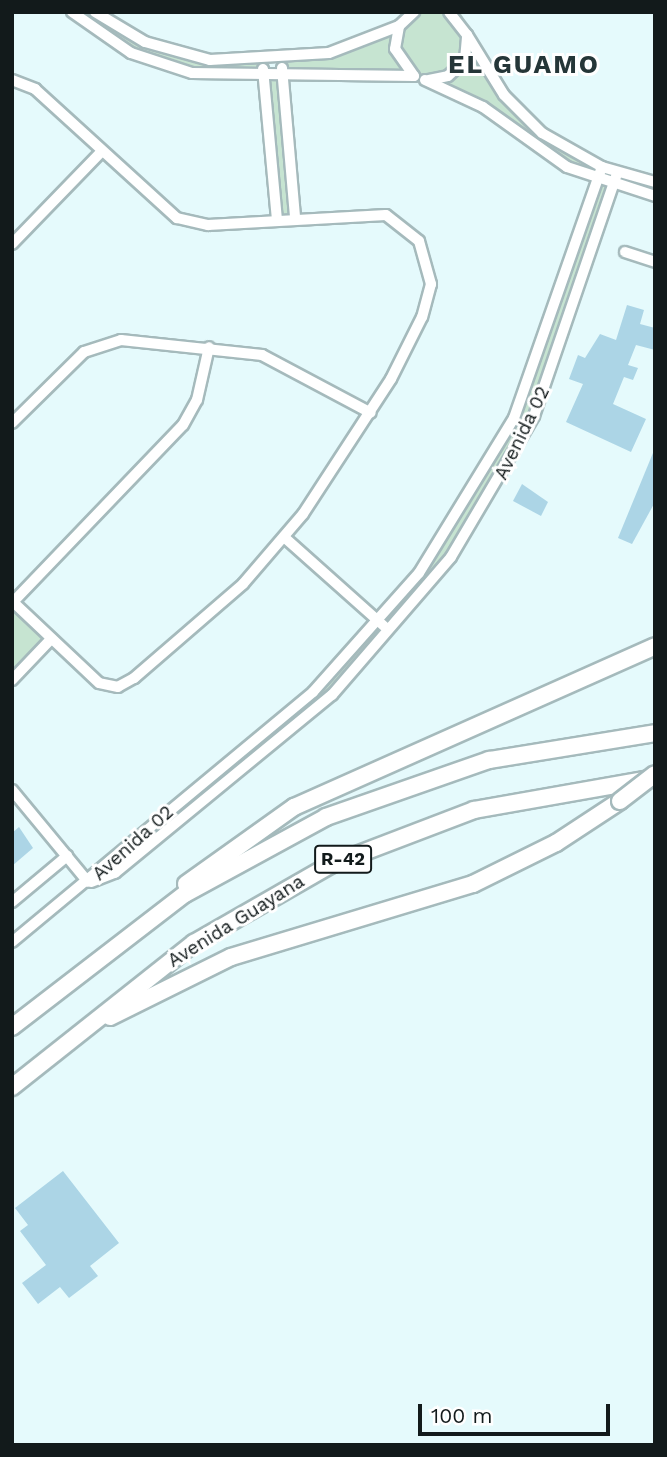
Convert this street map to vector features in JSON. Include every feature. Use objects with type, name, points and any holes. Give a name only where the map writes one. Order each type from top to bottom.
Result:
[{"type":"main road","points":[[131,932],[212,861],[294,807],[655,646]]},
{"type":"main road","name":"R-42","points":[[12,1027],[131,932],[260,849],[399,786],[523,751],[655,733]]},
{"type":"main road","points":[[74,1037],[231,957],[494,875],[620,801],[655,776]]},
{"type":"main road","name":"Avenida Guayana","points":[[12,1087],[194,943],[340,860],[486,807],[655,776]]},
{"type":"street","points":[[72,12],[153,63],[206,75],[282,73],[420,78],[457,70],[467,35]]},
{"type":"street","points":[[95,12],[173,52],[262,59],[281,59],[346,48],[408,17]]},
{"type":"street","points":[[449,12],[461,18],[467,35],[523,116],[602,167],[655,182]]},
{"type":"street","points":[[408,17],[398,60],[420,78],[465,96],[554,160],[598,181],[655,196]]},
{"type":"street","points":[[262,59],[277,220]]},
{"type":"street","points":[[281,59],[295,218]]},
{"type":"street","points":[[12,80],[36,89],[101,152],[177,219],[208,225],[295,218],[386,215],[411,231],[426,257],[426,306],[371,412],[284,537],[219,607],[124,684],[99,682],[13,601],[183,425],[197,400],[209,347]]},
{"type":"street","points":[[12,244],[101,152]]},
{"type":"street","name":"Avenida 02","points":[[88,883],[313,692],[379,622],[443,541],[489,466],[535,372],[602,167]]},
{"type":"street","name":"Avenida 02","points":[[88,883],[115,873],[256,761],[391,633],[499,482],[534,416],[574,310],[617,173]]},
{"type":"street","points":[[625,253],[655,262]]},
{"type":"street","points":[[558,304],[574,310]]},
{"type":"street","points":[[12,423],[96,346],[121,340],[209,347],[278,360],[371,412]]},
{"type":"street","points":[[284,537],[391,633]]},
{"type":"street","points":[[12,680],[51,639]]},
{"type":"street","points":[[12,790],[88,883],[12,942]]},
{"type":"street","points":[[12,902],[67,856]]},
{"type":"green space","points":[[72,12],[95,12],[173,52],[262,59],[263,74],[282,73],[281,59],[373,40],[410,12],[460,12],[517,110],[602,167],[598,180],[613,186],[541,399],[485,506],[358,670],[115,873],[88,882],[289,712],[392,607],[514,418],[598,181],[425,80],[283,73],[295,218],[277,220],[263,75],[153,63]]},
{"type":"green space","points":[[617,173],[655,182],[655,196],[613,186]]},
{"type":"green space","points":[[12,601],[51,639],[12,680]]},
{"type":"building","points":[[627,305],[644,310],[640,324],[655,328],[655,350],[636,345],[628,365],[638,368],[633,380],[624,377],[613,404],[646,419],[631,452],[566,422],[583,384],[569,379],[578,355],[585,358],[600,334],[616,340]]},
{"type":"building","points":[[655,448],[655,502],[632,544],[618,538]]},
{"type":"building","points":[[522,484],[548,502],[541,516],[513,501]]},
{"type":"building","points":[[19,827],[33,848],[12,866],[12,833]]},
{"type":"building","points":[[63,1171],[119,1243],[90,1266],[98,1276],[69,1298],[60,1287],[38,1304],[22,1283],[46,1265],[20,1231],[28,1225],[15,1208]]},
{"type":"district","name":"EL GUAMO","points":[[524,65]]}]
